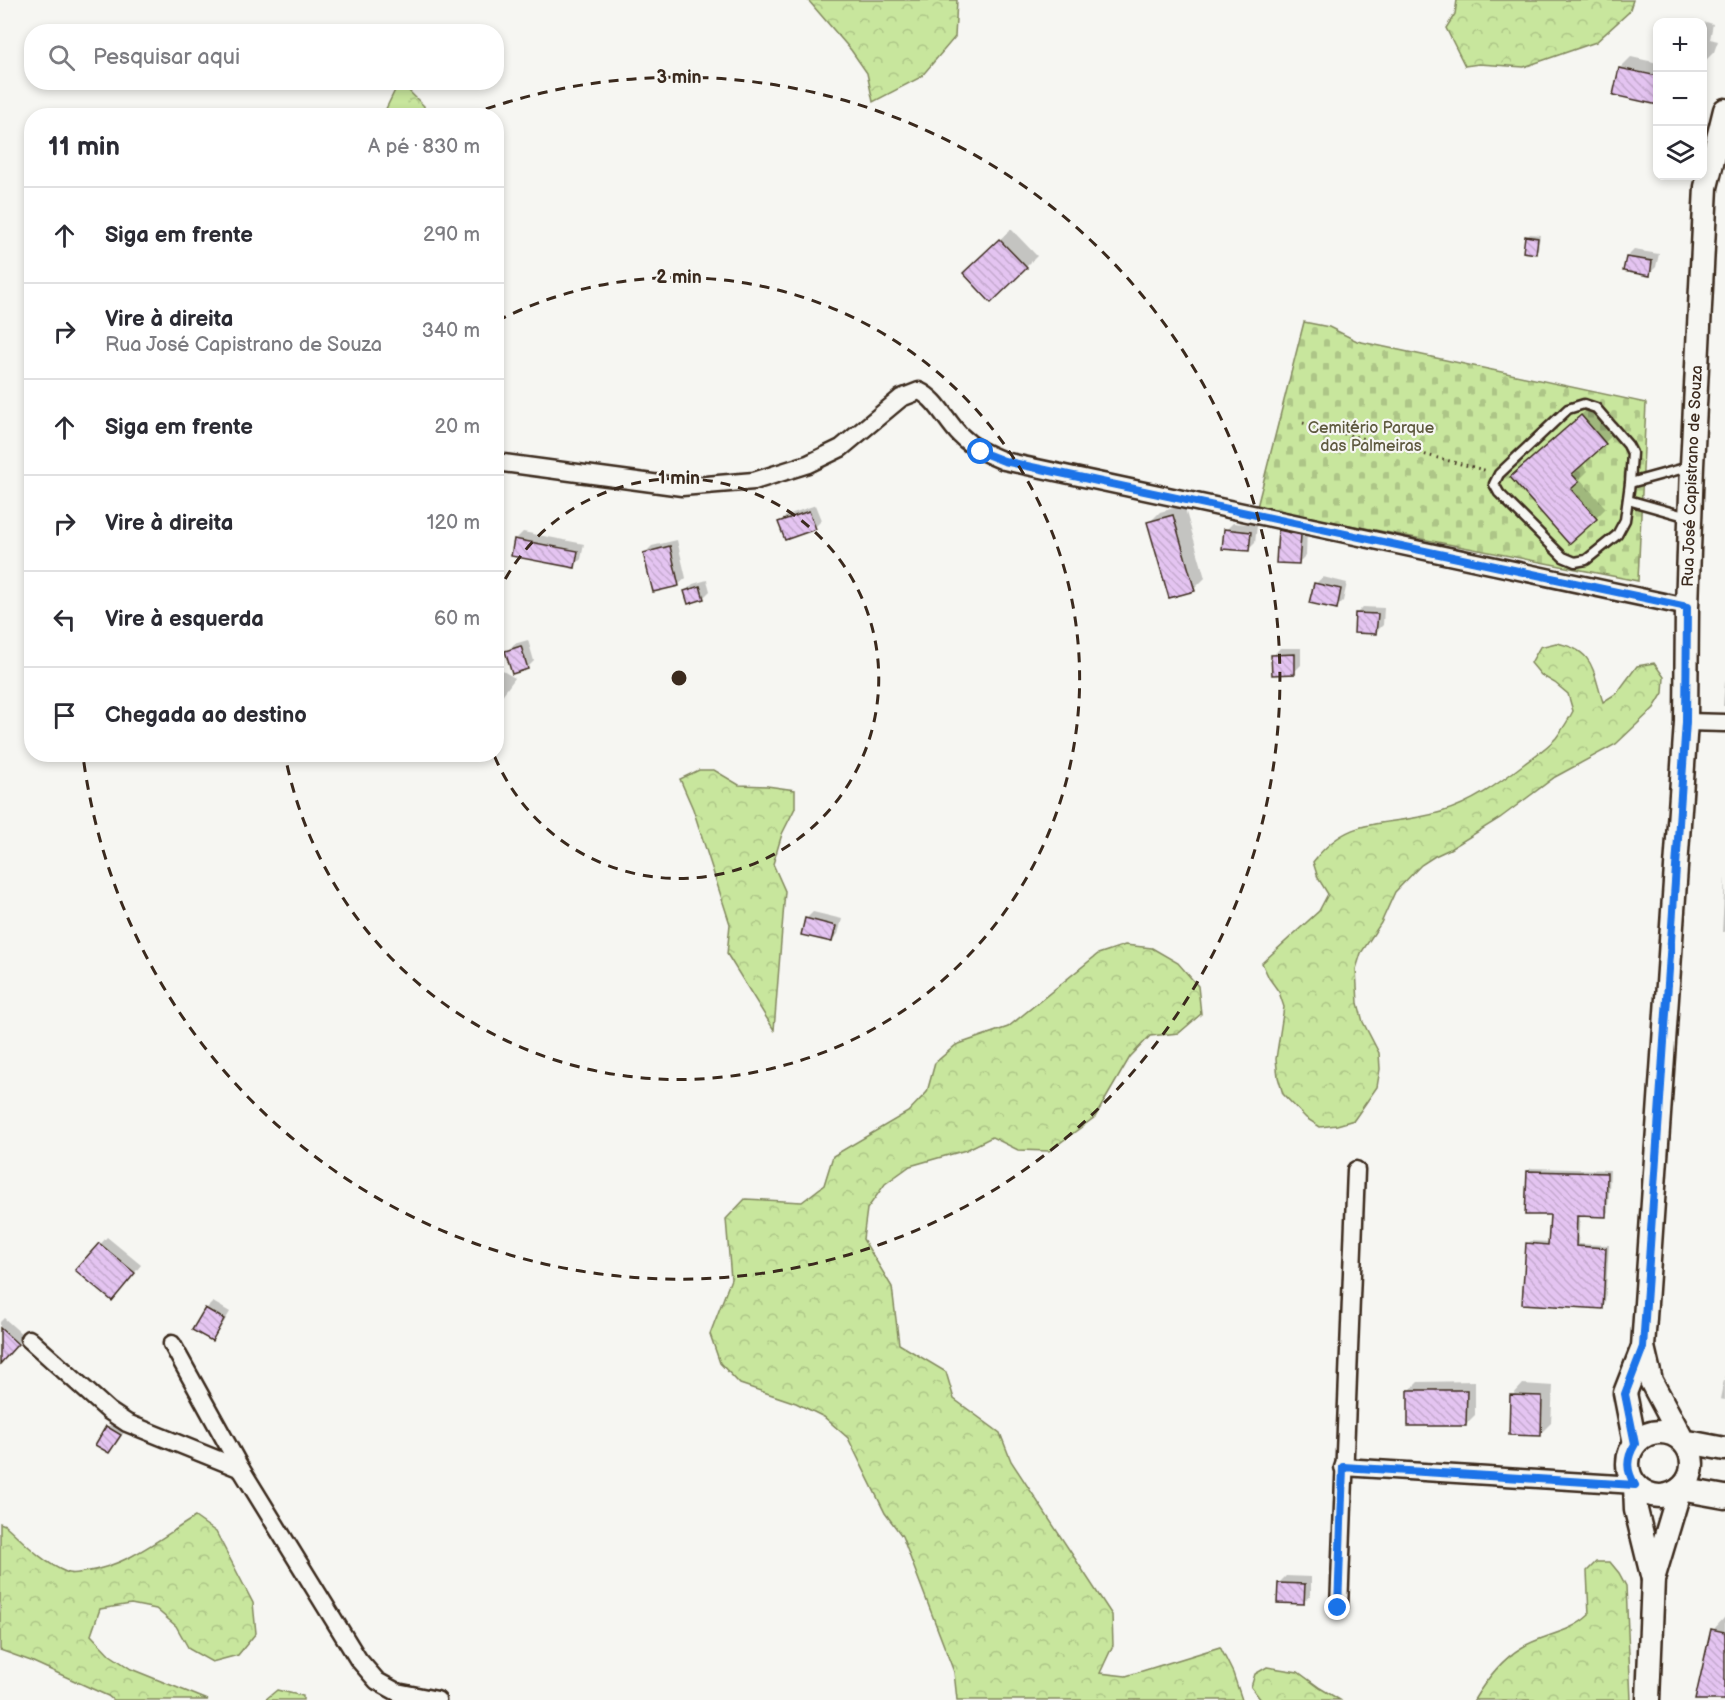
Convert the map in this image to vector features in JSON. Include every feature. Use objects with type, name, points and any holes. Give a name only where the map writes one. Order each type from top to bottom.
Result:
[{"type":"main road","name":"Rua José Capistrano de Souza","points":[[1635,1444],[1625,1394],[1643,1347],[1686,722],[1690,518],[1706,187],[1725,110]]},
{"type":"main road","name":"Rua José Capistrano de Souza","points":[[1643,1347],[1651,1381],[1683,1441]]},
{"type":"main road","points":[[1663,1432],[1683,1441],[1692,1460],[1687,1481],[1680,1489],[1661,1496],[1642,1491],[1635,1485],[1629,1475],[1629,1454],[1642,1437],[1663,1432]]},
{"type":"main road","points":[[1683,1441],[1725,1449]]},
{"type":"main road","points":[[1635,1485],[1636,1510],[1653,1580]]},
{"type":"main road","points":[[1680,1489],[1725,1497]]},
{"type":"main road","points":[[1648,1700],[1653,1580],[1680,1489]]},
{"type":"street","points":[[504,463],[682,487],[754,481],[808,464],[841,448],[901,398],[919,391],[927,395],[960,435],[981,452],[1004,461],[1687,607]]},
{"type":"street","points":[[1686,722],[1725,723]]},
{"type":"street","points":[[1338,1608],[1356,1170]]},
{"type":"street","points":[[29,1339],[109,1411],[128,1423],[241,1469]]},
{"type":"street","points":[[172,1344],[241,1469],[358,1659],[378,1681],[397,1692],[437,1700]]},
{"type":"street","points":[[1343,1467],[1635,1485]]},
{"type":"lane","points":[[1584,404],[1596,408],[1628,445],[1632,453],[1630,483],[1625,520],[1617,536],[1586,560],[1575,562],[1563,557],[1499,493],[1494,484],[1499,474],[1568,409],[1584,404]]},
{"type":"lane","points":[[1630,483],[1692,466]]},
{"type":"lane","points":[[1628,500],[1690,518]]},
{"type":"path","points":[[1303,423],[1499,474]]},
{"type":"green space","points":[[808,0],[957,0],[955,37],[921,77],[873,102],[867,73],[851,50]]},
{"type":"green space","points":[[1457,0],[1633,0],[1629,12],[1596,42],[1524,67],[1479,64],[1465,66],[1446,28],[1455,14]]},
{"type":"green space","points":[[395,90],[408,90],[424,106],[424,108],[386,108]]},
{"type":"green space","name":"Cemitério Parque das Palmeiras","points":[[1304,322],[1329,327],[1357,341],[1646,403],[1638,581],[1257,507]]},
{"type":"green space","points":[[1556,643],[1569,646],[1585,656],[1594,671],[1603,702],[1617,693],[1637,666],[1654,663],[1664,677],[1663,693],[1654,708],[1616,744],[1555,777],[1500,818],[1421,865],[1395,892],[1381,923],[1361,953],[1356,969],[1358,1003],[1363,1022],[1379,1053],[1380,1069],[1377,1087],[1354,1120],[1320,1127],[1306,1118],[1283,1094],[1276,1059],[1284,1007],[1279,992],[1262,963],[1319,911],[1328,894],[1318,878],[1313,862],[1327,846],[1356,828],[1422,817],[1463,804],[1504,779],[1545,749],[1556,738],[1573,711],[1568,694],[1541,675],[1531,663],[1540,647]]},
{"type":"green space","points":[[699,770],[714,770],[739,785],[795,790],[795,808],[782,834],[773,864],[785,891],[774,1030],[727,954],[730,924],[693,809],[680,779]]},
{"type":"green space","points":[[1125,945],[1152,948],[1178,963],[1198,986],[1201,1014],[1179,1033],[1150,1036],[1130,1057],[1095,1117],[1049,1151],[1018,1150],[992,1137],[966,1150],[910,1166],[885,1184],[867,1209],[863,1239],[892,1287],[899,1344],[946,1372],[954,1399],[1000,1433],[1011,1461],[1112,1615],[1113,1645],[1100,1673],[1126,1676],[1220,1647],[1233,1673],[1242,1700],[957,1700],[954,1672],[902,1536],[885,1513],[848,1438],[824,1417],[796,1403],[740,1384],[720,1363],[710,1334],[731,1279],[726,1219],[745,1199],[802,1202],[824,1185],[833,1156],[908,1112],[927,1092],[935,1063],[956,1045],[1008,1027],[1098,954]]},
{"type":"green space","points":[[195,1517],[216,1532],[253,1603],[256,1633],[238,1655],[212,1662],[189,1649],[176,1626],[156,1609],[131,1604],[100,1609],[91,1635],[110,1655],[131,1669],[208,1700],[113,1700],[31,1661],[0,1650],[0,1523],[49,1563],[73,1574],[100,1569],[129,1558]]},
{"type":"green space","points":[[1596,1562],[1610,1562],[1626,1586],[1631,1700],[1474,1700],[1494,1671],[1507,1658],[1529,1643],[1573,1626],[1589,1615],[1587,1571]]},
{"type":"green space","points":[[1267,1667],[1298,1672],[1340,1700],[1261,1700],[1251,1687],[1255,1674]]},
{"type":"green space","points":[[277,1690],[303,1696],[303,1700],[265,1700]]},
{"type":"building","points":[[1619,68],[1653,75],[1653,104],[1613,95]]},
{"type":"building","points":[[1525,236],[1538,238],[1536,254],[1523,252]]},
{"type":"building","points":[[999,239],[1027,268],[991,303],[963,273]]},
{"type":"building","points":[[1626,257],[1652,261],[1650,276],[1623,271]]},
{"type":"building","points":[[1581,415],[1606,444],[1572,474],[1579,482],[1571,489],[1597,519],[1569,544],[1510,477]]},
{"type":"building","points":[[809,511],[816,529],[785,540],[778,522]]},
{"type":"building","points":[[1173,515],[1195,591],[1169,598],[1147,522]]},
{"type":"building","points":[[1224,529],[1251,532],[1249,551],[1222,549]]},
{"type":"building","points":[[1278,530],[1301,535],[1299,564],[1276,563]]},
{"type":"building","points":[[514,539],[578,551],[575,568],[511,556]]},
{"type":"building","points":[[670,546],[679,586],[653,592],[643,553]]},
{"type":"building","points":[[1314,583],[1341,589],[1337,609],[1309,603]]},
{"type":"building","points":[[700,586],[704,599],[688,604],[684,591]]},
{"type":"building","points":[[1355,613],[1378,614],[1376,634],[1354,633]]},
{"type":"building","points":[[521,646],[528,669],[512,674],[505,651]]},
{"type":"building","points":[[1295,654],[1295,674],[1272,675],[1271,655]]},
{"type":"building","points":[[805,918],[836,926],[832,942],[801,935]]},
{"type":"building","points":[[1527,1171],[1607,1173],[1606,1217],[1577,1216],[1576,1246],[1606,1248],[1603,1309],[1522,1304],[1526,1243],[1548,1245],[1550,1215],[1525,1215]]},
{"type":"building","points":[[99,1243],[135,1273],[112,1301],[75,1270]]},
{"type":"building","points":[[205,1308],[224,1319],[212,1341],[192,1330]]},
{"type":"building","points":[[0,1328],[18,1344],[0,1364]]},
{"type":"building","points":[[1408,1390],[1467,1390],[1466,1426],[1408,1426]]},
{"type":"building","points":[[1510,1395],[1542,1396],[1541,1436],[1509,1435]]},
{"type":"building","points":[[106,1426],[121,1435],[109,1453],[95,1445]]},
{"type":"building","points":[[1278,1583],[1305,1584],[1304,1604],[1277,1603]]},
{"type":"building","points":[[1711,1629],[1725,1632],[1725,1700],[1695,1700]]},
{"type":"route","points":[[981,452],[1004,461],[1687,607],[1686,722],[1643,1347],[1625,1394],[1635,1444],[1629,1454],[1629,1475],[1635,1485],[1343,1467],[1338,1608]]}]
